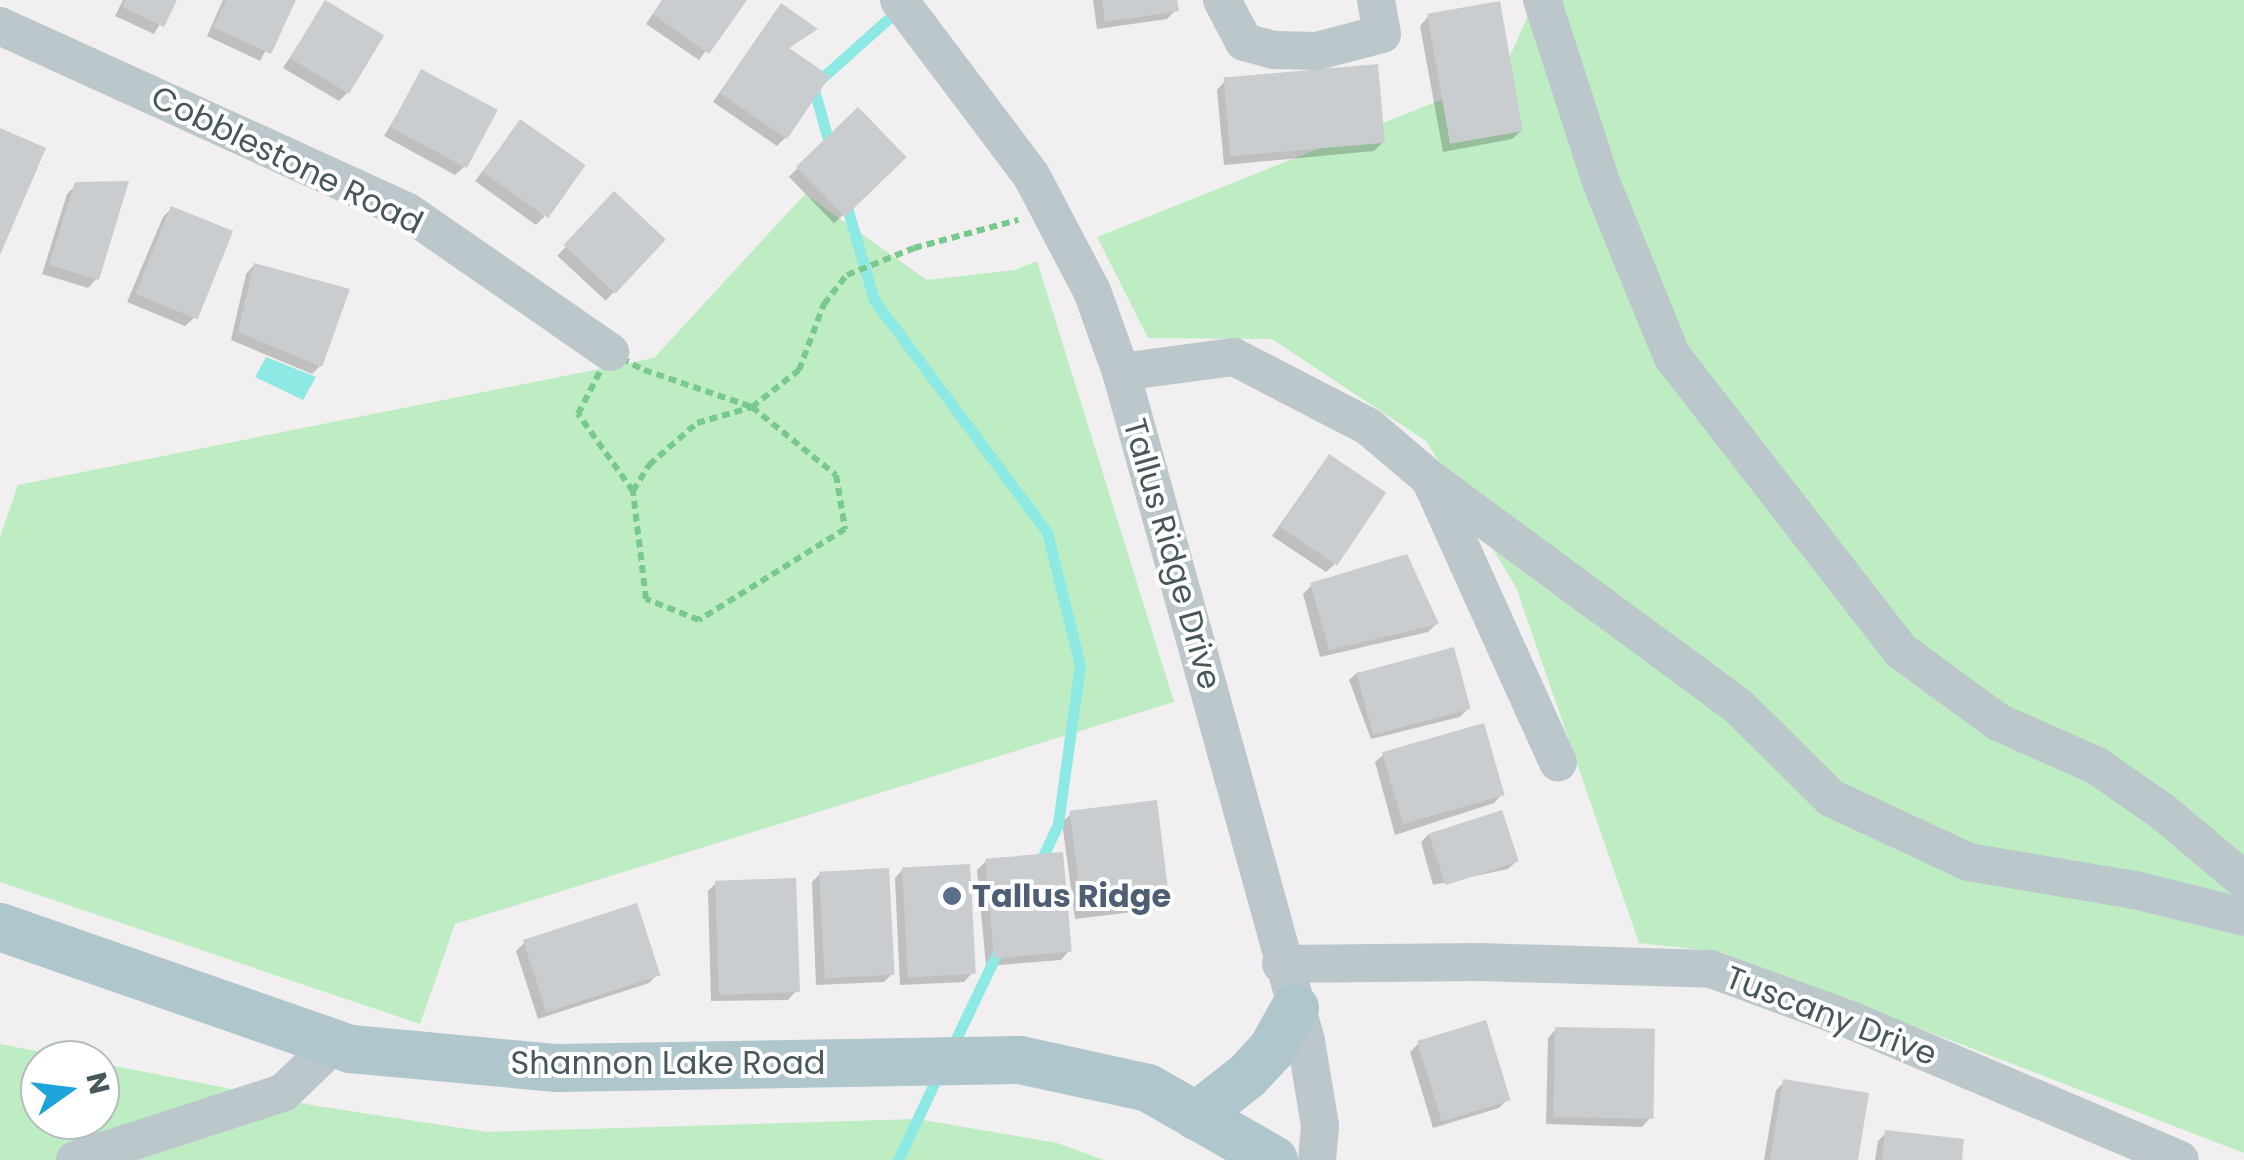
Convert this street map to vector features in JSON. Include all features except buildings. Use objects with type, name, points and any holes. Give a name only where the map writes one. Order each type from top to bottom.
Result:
[{"type":"main road","name":"Shannon Lake Road","points":[[0,928],[350,1049],[557,1068],[1020,1060],[1148,1088],[1274,1160]]},
{"type":"main road","points":[[1196,1116],[1247,1076],[1272,1049],[1295,1008]]},
{"type":"street","name":"Tallus Ridge Drive","points":[[900,0],[1031,176],[1092,291],[1120,372],[1225,742],[1281,964],[1306,1041],[1320,1126],[1317,1160]]},
{"type":"street","points":[[1222,0],[1244,42],[1274,50],[1317,51],[1382,34],[1376,0]]},
{"type":"street","points":[[1542,0],[1601,182],[1672,356],[1902,651],[1998,722],[2097,766],[2162,812],[2244,880]]},
{"type":"street","name":"Cobblestone Road","points":[[7,18],[408,212],[610,352]]},
{"type":"street","points":[[1120,372],[1234,358],[1370,427],[1430,479],[1738,706],[1831,798],[1968,862],[2135,890],[2244,917]]},
{"type":"street","points":[[1430,479],[1558,762]]},
{"type":"street","name":"Tuscany Drive","points":[[1281,964],[1478,962],[1711,969],[1853,1022],[2180,1160]]},
{"type":"street","points":[[75,1160],[282,1093],[335,1044]]},
{"type":"path","points":[[634,491],[649,464],[697,423],[752,407],[800,370],[824,304],[847,275],[914,248],[1051,210]]},
{"type":"path","points":[[610,352],[644,370],[752,407],[836,475],[845,529],[698,620],[646,598],[634,491],[578,414],[610,352]]},
{"type":"green space","points":[[1535,0],[2244,0],[2244,1153],[1721,952],[1639,943],[1516,587],[1426,441],[1272,339],[1148,338],[1097,237],[1501,76]]},
{"type":"green space","points":[[805,194],[927,280],[1015,270],[1037,261],[1174,702],[455,924],[420,1024],[0,882],[0,537],[18,485],[654,358]]},
{"type":"green space","points":[[0,1044],[20,1048],[20,1140],[120,1140],[120,1067],[317,1106],[487,1132],[917,1119],[1057,1143],[1104,1160],[0,1160]]},
{"type":"water","points":[[266,357],[316,377],[303,400],[255,377]]},
{"type":"waterway","points":[[831,150],[813,86],[898,10]]},
{"type":"waterway","points":[[844,197],[874,300],[1047,532],[1080,665],[1058,824],[1038,867]]},
{"type":"waterway","points":[[952,1047],[1000,947]]},
{"type":"waterway","points":[[898,1160],[939,1073]]},
{"type":"place","name":"Tallus Ridge","points":[[952,896]]}]
